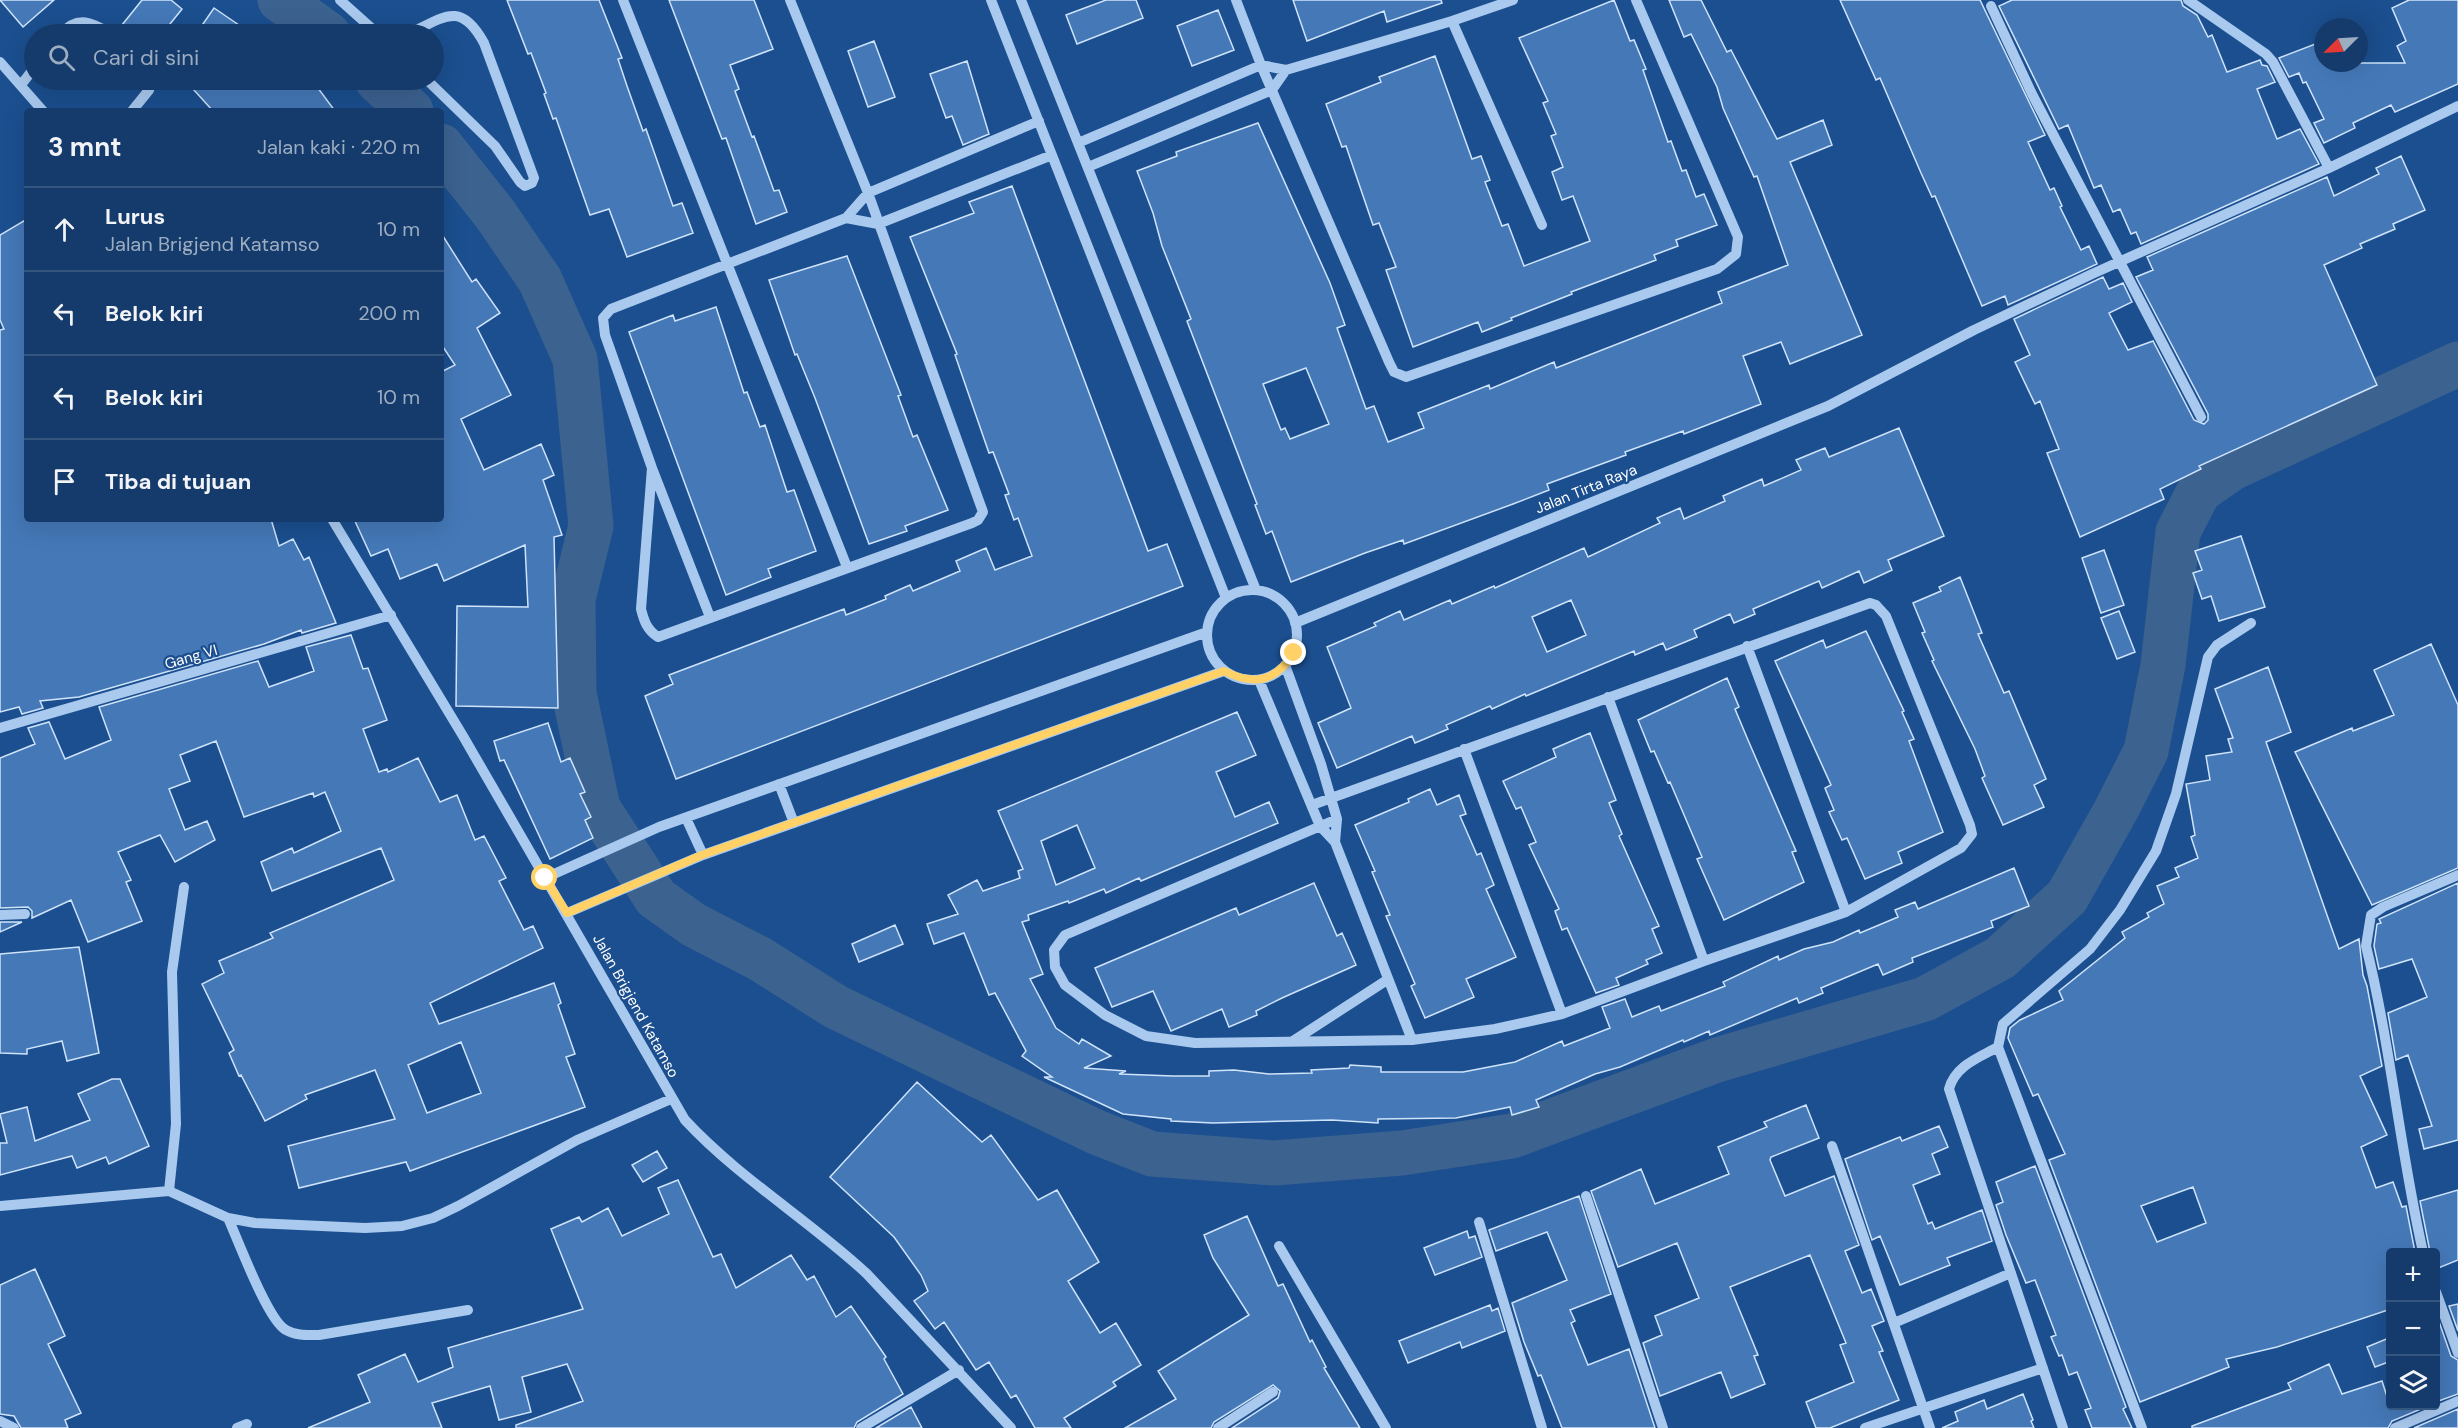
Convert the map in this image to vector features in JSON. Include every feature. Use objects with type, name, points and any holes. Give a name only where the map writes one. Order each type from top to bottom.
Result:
[{"type":"street","points":[[340,0],[367,24]]},
{"type":"street","points":[[622,0],[847,567]]},
{"type":"street","points":[[652,468],[641,609],[644,622],[651,633],[658,637],[972,523],[978,520],[983,512],[868,193],[790,0]]},
{"type":"street","points":[[991,0],[1226,598]]},
{"type":"street","points":[[1021,0],[1256,590]]},
{"type":"street","points":[[1236,0],[1260,65],[1389,362],[1399,376],[1412,376],[1717,269],[1736,254],[1738,237],[1636,0]]},
{"type":"street","points":[[1077,142],[1260,65],[1286,70],[1452,21],[1514,0]]},
{"type":"street","points":[[2188,0],[2269,57],[2329,168]]},
{"type":"street","points":[[1990,6],[2119,262],[2201,417]]},
{"type":"street","points":[[434,24],[454,16],[465,17],[472,24],[488,53],[534,178],[532,183],[525,186],[520,182],[489,139],[438,90]]},
{"type":"street","points":[[73,24],[77,21],[90,21],[95,24]]},
{"type":"street","points":[[1452,21],[1542,225]]},
{"type":"street","points":[[0,62],[24,89]]},
{"type":"street","points":[[1088,167],[1272,90],[1286,70]]},
{"type":"street","points":[[21,85],[24,81]]},
{"type":"street","points":[[25,90],[40,108]]},
{"type":"street","points":[[134,108],[149,90]]},
{"type":"street","name":"Jalan Tirta Raya","points":[[1295,623],[1828,406],[1884,376],[2119,262],[2329,168],[2458,106]]},
{"type":"street","points":[[710,617],[652,468],[605,334],[603,318],[611,309],[846,218],[868,193],[1039,121]]},
{"type":"street","points":[[846,218],[878,224],[1052,155]]},
{"type":"street","name":"Jalan Brigjend Katamso","points":[[334,522],[567,913],[685,1120],[715,1152],[843,1252],[959,1370],[1011,1428]]},
{"type":"street","points":[[1256,590],[1281,601],[1290,611],[1295,623],[1297,638],[1294,653],[1286,665],[1274,675],[1259,680],[1240,679],[1224,671],[1212,653],[1207,632],[1213,614],[1226,598],[1235,593],[1256,590]]},
{"type":"street","points":[[1312,805],[1863,603],[1876,605],[1886,616],[1970,825],[1970,839],[1961,848],[1846,912],[1704,961],[1562,1014],[1495,1029],[1412,1040],[1195,1043],[1146,1036],[1105,1016],[1065,985],[1055,967],[1054,950],[1065,935],[1337,819]]},
{"type":"street","name":"Gang VI","points":[[0,728],[391,615]]},
{"type":"street","points":[[2142,1428],[1998,1047],[2002,1024],[2090,949],[2120,910],[2150,861],[2176,794],[2208,657],[2217,645],[2251,623]]},
{"type":"street","points":[[545,878],[659,827],[1207,632]]},
{"type":"street","points":[[1747,646],[1846,912]]},
{"type":"street","points":[[1286,665],[1337,819],[1335,842]]},
{"type":"street","points":[[567,913],[702,855],[1224,671]]},
{"type":"street","points":[[1259,680],[1320,826],[1335,842],[1412,1040]]},
{"type":"street","points":[[1608,697],[1704,961]]},
{"type":"street","points":[[1464,749],[1562,1014]]},
{"type":"street","points":[[779,784],[794,823]]},
{"type":"street","points":[[686,818],[702,855]]},
{"type":"street","points":[[2421,1248],[2410,1196],[2392,1065],[2366,946],[2367,931],[2371,915],[2383,907],[2458,875]]},
{"type":"street","points":[[169,1191],[176,1116],[172,972],[184,887]]},
{"type":"street","points":[[0,915],[25,914]]},
{"type":"street","points":[[1292,1041],[1387,980]]},
{"type":"street","points":[[1998,1047],[1962,1068],[1952,1077],[1949,1089],[2064,1428]]},
{"type":"street","points":[[0,1206],[169,1191],[228,1218],[255,1223],[365,1228],[402,1226],[433,1218],[577,1140],[671,1099]]},
{"type":"street","points":[[1832,1146],[1930,1428]]},
{"type":"street","points":[[1586,1196],[1663,1428]]},
{"type":"street","points":[[228,1218],[271,1314],[286,1330],[306,1335],[319,1335],[468,1310]]},
{"type":"street","points":[[1479,1222],[1542,1428]]},
{"type":"street","points":[[1279,1246],[1386,1428]]},
{"type":"street","points":[[1894,1323],[2011,1274]]},
{"type":"street","points":[[2440,1302],[2458,1353]]},
{"type":"street","points":[[1865,1428],[2043,1368]]},
{"type":"street","points":[[861,1428],[959,1370]]},
{"type":"street","points":[[1218,1428],[1273,1392]]},
{"type":"street","points":[[2395,1428],[2458,1401]]},
{"type":"street","points":[[0,1421],[14,1428]]},
{"type":"building","points":[[0,0],[54,0],[24,24],[23,27]]},
{"type":"building","points":[[142,0],[171,0],[182,9],[170,24],[123,24]]},
{"type":"building","points":[[507,0],[599,0],[622,58],[618,59],[643,131],[646,129],[673,206],[682,203],[693,233],[627,257],[609,209],[590,215],[556,118],[553,119],[531,53],[528,54]]},
{"type":"building","points":[[669,0],[754,0],[773,49],[730,65],[739,89],[735,91],[752,137],[754,136],[774,191],[779,190],[787,212],[756,224],[726,138],[722,139]]},
{"type":"building","points":[[1106,0],[1136,0],[1143,18],[1077,44],[1066,15]]},
{"type":"building","points":[[1293,0],[1441,0],[1442,3],[1387,22],[1384,11],[1307,41]]},
{"type":"building","points":[[1614,0],[1630,41],[1634,40],[1646,69],[1643,70],[1668,142],[1671,141],[1682,171],[1686,170],[1696,197],[1704,194],[1717,225],[1676,240],[1678,246],[1654,255],[1656,260],[1571,292],[1572,294],[1511,318],[1512,320],[1482,332],[1478,322],[1413,347],[1386,270],[1396,267],[1379,223],[1373,225],[1346,146],[1342,147],[1326,104],[1381,82],[1379,77],[1435,56],[1472,159],[1481,156],[1490,180],[1485,182],[1502,226],[1508,224],[1524,266],[1590,241],[1573,196],[1562,200],[1552,172],[1563,167],[1551,136],[1556,134],[1543,103],[1548,101],[1519,38]]},
{"type":"building","points":[[1669,0],[1701,0],[1727,52],[1731,50],[1777,139],[1823,120],[1832,145],[1790,162],[1862,335],[1790,364],[1781,342],[1743,356],[1761,404],[1684,434],[1683,431],[1625,452],[1626,455],[1547,484],[1549,490],[1513,504],[1404,544],[1403,540],[1365,553],[1291,582],[1272,531],[1266,534],[1255,505],[1257,504],[1187,321],[1191,319],[1162,246],[1153,213],[1137,171],[1177,156],[1176,152],[1258,123],[1330,283],[1345,325],[1337,328],[1366,409],[1374,406],[1388,442],[1424,428],[1418,413],[1489,385],[1490,389],[1554,362],[1556,368],[1722,303],[1718,292],[1788,265],[1757,176],[1754,177],[1723,108],[1717,87],[1691,34],[1684,37]],"holes":[[[1306,368],[1329,424],[1290,439],[1285,428],[1281,430],[1263,384]]]},
{"type":"building","points":[[1840,0],[1980,0],[2045,135],[2028,142],[2050,190],[2054,188],[2062,206],[2060,207],[2081,250],[2089,246],[2097,264],[2008,305],[2005,296],[1982,306],[1935,196],[1932,197],[1880,78],[1876,80]]},
{"type":"building","points":[[2012,0],[2181,0],[2183,6],[2197,15],[2208,37],[2212,35],[2227,72],[2260,60],[2262,65],[2267,66],[2275,82],[2257,89],[2277,139],[2300,129],[2319,164],[2141,244],[2136,232],[2131,234],[2120,209],[2113,212],[2101,185],[2094,188],[2068,125],[2059,129],[1999,6]]},
{"type":"building","points":[[2409,0],[2458,0],[2458,84],[2395,112],[2391,105],[2353,123],[2355,128],[2324,143],[2314,123],[2324,119],[2306,82],[2303,83],[2299,73],[2289,77],[2279,58],[2314,44],[2314,72],[2368,72],[2368,63],[2405,63],[2397,46],[2406,41],[2392,8]]},
{"type":"building","points":[[214,8],[237,24],[203,24]]},
{"type":"building","points":[[1218,10],[1234,50],[1192,66],[1177,26]]},
{"type":"building","points":[[874,41],[895,97],[868,107],[848,51]]},
{"type":"building","points":[[967,61],[989,134],[963,145],[952,116],[946,118],[930,74]]},
{"type":"building","points":[[194,90],[319,90],[333,108],[210,108]]},
{"type":"building","points":[[2401,156],[2425,210],[2393,224],[2395,229],[2360,244],[2362,248],[2324,265],[2377,385],[2199,466],[2201,469],[2160,489],[2164,499],[2080,537],[2047,453],[2059,449],[2040,401],[2035,404],[2015,362],[2030,355],[2014,319],[2103,277],[2109,289],[2123,283],[2132,302],[2109,313],[2128,350],[2153,341],[2194,420],[2204,424],[2208,420],[2208,414],[2136,277],[2153,270],[2147,257],[2327,177],[2334,196],[2379,174],[2376,168]]},
{"type":"building","points":[[1012,186],[1148,551],[1167,544],[1183,586],[676,779],[645,696],[673,684],[669,675],[844,609],[846,615],[886,599],[885,596],[910,585],[913,591],[960,571],[956,561],[986,548],[995,570],[1032,556],[1018,518],[1014,520],[1005,495],[1009,494],[993,452],[989,453],[955,355],[957,354],[910,237],[974,213],[969,202]]},
{"type":"building","points":[[24,221],[24,522],[272,522],[279,546],[293,539],[304,560],[309,557],[336,623],[302,633],[301,630],[264,644],[79,697],[40,701],[43,708],[22,714],[19,707],[0,712],[0,330],[4,329],[0,320],[0,235]]},
{"type":"building","points":[[444,238],[472,282],[476,279],[500,313],[477,328],[511,395],[461,419],[484,470],[541,444],[554,475],[543,480],[562,535],[554,537],[558,708],[456,706],[457,606],[528,607],[525,545],[444,581],[437,564],[400,579],[388,549],[371,556],[355,522],[444,522],[444,370],[455,365],[444,348]]},
{"type":"building","points":[[847,256],[901,395],[898,396],[913,437],[917,435],[948,510],[905,526],[907,531],[869,544],[815,398],[797,354],[795,355],[769,280]]},
{"type":"building","points":[[716,307],[744,393],[747,392],[760,427],[765,425],[787,492],[794,490],[816,551],[768,569],[771,577],[726,595],[629,332],[673,315],[675,321]]},
{"type":"building","points":[[1899,428],[1944,536],[1888,560],[1892,570],[1864,583],[1859,571],[1822,588],[1819,581],[1753,609],[1755,614],[1734,623],[1730,614],[1694,630],[1697,637],[1666,650],[1663,643],[1635,655],[1634,651],[1492,709],[1490,706],[1446,725],[1448,729],[1415,743],[1412,736],[1337,768],[1318,723],[1351,708],[1327,647],[1376,626],[1374,623],[1400,611],[1404,620],[1450,600],[1452,604],[1494,586],[1495,588],[1584,548],[1588,557],[1660,523],[1657,518],[1680,508],[1684,519],[1725,501],[1723,496],[1762,479],[1764,486],[1801,470],[1796,460],[1825,448],[1829,457]],"holes":[[[1571,600],[1586,635],[1547,652],[1532,617]]]},
{"type":"building","points":[[2241,536],[2265,607],[2219,621],[2211,596],[2202,599],[2193,573],[2202,570],[2195,551]]},
{"type":"building","points":[[2104,550],[2124,605],[2101,613],[2082,558]]},
{"type":"building","points":[[1960,577],[1982,633],[1978,634],[2004,693],[2009,691],[2046,779],[2034,785],[2044,807],[2003,825],[1982,778],[1985,776],[1975,749],[1932,661],[1934,660],[1922,633],[1925,632],[1913,603],[1941,591],[1939,587]]},
{"type":"building","points":[[2119,611],[2135,652],[2117,659],[2101,618]]},
{"type":"building","points":[[1866,631],[1904,711],[1902,712],[1914,739],[1909,741],[1943,832],[1898,852],[1902,863],[1865,879],[1847,838],[1842,840],[1829,812],[1834,810],[1825,788],[1831,785],[1775,661],[1823,640],[1826,648]]},
{"type":"building","points":[[351,635],[363,669],[368,668],[387,720],[363,729],[379,772],[387,769],[388,772],[418,758],[440,802],[457,795],[475,840],[484,836],[506,878],[499,881],[524,930],[533,926],[543,948],[430,1003],[439,1024],[554,983],[561,1003],[558,1005],[575,1054],[566,1057],[585,1107],[410,1171],[406,1162],[299,1188],[288,1146],[395,1119],[375,1070],[305,1095],[307,1099],[265,1121],[241,1075],[239,1076],[229,1053],[234,1050],[202,984],[224,973],[219,961],[273,938],[270,933],[394,880],[381,848],[272,891],[261,862],[292,848],[294,853],[341,831],[325,792],[314,797],[313,793],[244,817],[216,741],[180,755],[190,781],[169,789],[185,830],[207,821],[215,840],[175,862],[160,835],[118,852],[131,880],[126,882],[142,921],[88,942],[71,900],[32,918],[32,911],[28,907],[0,908],[0,758],[35,744],[28,728],[49,722],[65,759],[111,740],[99,707],[258,661],[269,687],[314,671],[306,647]],"holes":[[[461,1042],[481,1093],[427,1113],[408,1065]]]},
{"type":"building","points":[[2431,644],[2458,705],[2458,868],[2372,905],[2295,752],[2352,728],[2353,731],[2394,715],[2374,670]]},
{"type":"building","points":[[2268,667],[2291,732],[2266,742],[2339,949],[2359,939],[2363,975],[2382,1066],[2360,1076],[2387,1135],[2361,1147],[2376,1188],[2393,1182],[2402,1207],[2406,1206],[2414,1248],[2386,1248],[2386,1311],[2277,1347],[2226,1359],[2229,1367],[2140,1402],[2049,1160],[2065,1154],[2038,1094],[2033,1096],[2008,1038],[2010,1028],[2020,1020],[2063,1000],[2059,991],[2125,938],[2122,932],[2149,917],[2147,913],[2164,904],[2157,886],[2179,877],[2175,868],[2198,858],[2191,837],[2195,835],[2186,784],[2210,780],[2206,756],[2232,752],[2228,739],[2233,738],[2215,689]],"holes":[[[2193,1187],[2206,1223],[2157,1242],[2141,1206]]]},
{"type":"building","points":[[1727,678],[1739,707],[1735,709],[1796,851],[1792,852],[1804,882],[1724,920],[1697,859],[1702,857],[1670,782],[1668,783],[1654,751],[1651,752],[1638,720]]},
{"type":"building","points":[[1237,712],[1256,755],[1216,772],[1235,817],[1269,802],[1278,823],[1141,881],[1139,878],[1106,893],[1104,889],[1069,903],[1068,901],[1028,915],[1029,920],[1022,922],[1043,974],[1030,979],[1056,1028],[1079,1044],[1082,1039],[1111,1056],[1084,1068],[1126,1071],[1119,1074],[1209,1076],[1209,1071],[1234,1070],[1269,1074],[1312,1073],[1311,1070],[1349,1068],[1350,1065],[1381,1067],[1381,1072],[1463,1072],[1515,1062],[1562,1041],[1564,1046],[1610,1028],[1602,1007],[1625,999],[1632,1017],[1659,1006],[1661,1011],[1725,986],[1723,982],[1778,956],[1779,960],[1804,949],[1833,942],[1859,930],[1860,933],[1898,917],[1895,910],[1915,902],[1918,909],[2014,868],[2029,906],[1991,921],[1993,927],[1912,958],[1913,962],[1883,975],[1878,964],[1821,988],[1823,993],[1799,1003],[1797,998],[1710,1035],[1709,1031],[1620,1067],[1595,1074],[1536,1100],[1539,1107],[1512,1115],[1510,1107],[1456,1118],[1378,1119],[1378,1123],[1332,1120],[1213,1123],[1171,1121],[1171,1119],[1123,1114],[1044,1077],[1052,1077],[1022,1056],[1026,1051],[995,993],[989,995],[964,933],[934,944],[927,924],[958,914],[948,895],[977,880],[983,891],[1020,878],[1018,871],[1023,869],[998,811]],"holes":[[[1077,825],[1095,868],[1056,885],[1041,841]]]},
{"type":"building","points":[[548,723],[561,762],[570,758],[585,792],[580,794],[591,817],[585,820],[593,838],[550,859],[504,760],[500,761],[494,741]]},
{"type":"building","points":[[1590,733],[1616,800],[1609,803],[1622,834],[1619,836],[1659,926],[1652,929],[1662,953],[1646,960],[1648,964],[1616,978],[1619,985],[1596,993],[1567,928],[1562,930],[1555,911],[1559,909],[1529,845],[1536,842],[1521,807],[1516,809],[1503,781],[1556,757],[1553,749]]},
{"type":"building","points":[[1430,789],[1437,805],[1459,795],[1466,814],[1460,816],[1477,855],[1481,853],[1494,885],[1486,889],[1516,957],[1466,979],[1474,997],[1425,1018],[1411,986],[1415,984],[1386,916],[1390,915],[1372,872],[1375,871],[1355,825],[1409,802],[1408,799]]},
{"type":"building","points":[[1314,883],[1337,936],[1342,933],[1356,965],[1282,998],[1256,1011],[1257,1015],[1229,1027],[1222,1009],[1171,1031],[1153,991],[1112,1007],[1095,968],[1236,908],[1239,915]]},
{"type":"building","points":[[2458,883],[2458,1140],[2424,1149],[2419,1129],[2432,1126],[2408,1055],[2396,1060],[2388,1013],[2427,997],[2412,959],[2379,969],[2374,946],[2377,924],[2381,923],[2379,919]]},
{"type":"building","points":[[0,922],[22,922],[0,932]]},
{"type":"building","points":[[895,925],[903,944],[859,962],[852,944]]},
{"type":"building","points":[[79,947],[99,1053],[67,1061],[62,1041],[27,1049],[27,1054],[0,1053],[0,954]]},
{"type":"building","points":[[112,1079],[120,1079],[149,1146],[109,1164],[106,1157],[77,1168],[72,1156],[0,1175],[0,1143],[7,1143],[0,1114],[27,1107],[35,1141],[90,1120],[78,1094]]},
{"type":"building","points":[[917,1082],[982,1142],[991,1135],[1038,1200],[1057,1190],[1099,1262],[1068,1281],[1100,1333],[1116,1323],[1141,1365],[1113,1382],[1116,1386],[1064,1418],[1071,1428],[1035,1428],[1016,1395],[1011,1398],[989,1362],[976,1370],[944,1322],[935,1329],[914,1301],[928,1291],[921,1275],[894,1237],[830,1177]]},
{"type":"building","points":[[1806,1105],[1819,1138],[1771,1157],[1770,1160],[1785,1196],[1834,1176],[1859,1245],[1845,1251],[1862,1293],[1871,1289],[1884,1321],[1872,1326],[1883,1351],[1879,1352],[1899,1400],[1830,1428],[1816,1428],[1806,1402],[1854,1382],[1840,1345],[1846,1343],[1810,1255],[1730,1287],[1758,1355],[1754,1356],[1765,1384],[1731,1398],[1721,1372],[1660,1396],[1643,1343],[1662,1335],[1655,1316],[1699,1298],[1677,1243],[1618,1267],[1591,1191],[1641,1169],[1655,1204],[1729,1174],[1718,1147],[1767,1127],[1764,1122]]},
{"type":"building","points":[[1939,1126],[1948,1147],[1932,1154],[1940,1174],[1913,1185],[1928,1224],[1932,1222],[1935,1229],[1982,1210],[1992,1241],[1947,1258],[1950,1265],[1900,1285],[1880,1236],[1872,1240],[1845,1159],[1900,1137],[1902,1141]]},
{"type":"building","points":[[657,1151],[667,1168],[643,1182],[632,1165]]},
{"type":"building","points":[[2035,1166],[2126,1407],[2123,1409],[2132,1428],[2092,1428],[2085,1410],[2091,1408],[2077,1372],[2069,1375],[2062,1355],[2059,1356],[2051,1337],[2056,1335],[2035,1280],[2026,1283],[2006,1235],[1996,1205],[2003,1202],[1996,1182]]},
{"type":"building","points":[[678,1180],[713,1257],[721,1254],[736,1288],[791,1255],[807,1280],[814,1276],[836,1317],[851,1306],[886,1357],[884,1359],[903,1394],[857,1422],[854,1428],[516,1428],[516,1425],[583,1401],[567,1364],[522,1377],[531,1412],[499,1420],[490,1386],[432,1403],[442,1428],[308,1428],[370,1402],[358,1375],[405,1354],[418,1382],[453,1367],[448,1348],[583,1309],[551,1229],[579,1217],[582,1222],[608,1208],[622,1236],[669,1214],[658,1188]]},
{"type":"building","points":[[2458,1190],[2458,1260],[2440,1267],[2440,1248],[2429,1248],[2420,1201]]},
{"type":"building","points":[[1579,1196],[1611,1294],[1570,1310],[1575,1321],[1571,1323],[1588,1365],[1629,1349],[1655,1428],[1562,1428],[1541,1375],[1538,1376],[1524,1342],[1512,1303],[1567,1280],[1547,1232],[1496,1251],[1489,1230]]},
{"type":"building","points":[[1247,1216],[1278,1286],[1283,1284],[1310,1342],[1312,1340],[1326,1367],[1324,1368],[1360,1428],[1232,1428],[1278,1398],[1280,1391],[1273,1385],[1214,1422],[1211,1428],[1125,1428],[1176,1399],[1158,1371],[1249,1315],[1213,1258],[1204,1235]]},
{"type":"building","points":[[1467,1231],[1469,1238],[1475,1236],[1482,1257],[1435,1275],[1424,1248]]},
{"type":"building","points":[[35,1269],[65,1336],[48,1344],[81,1413],[65,1420],[68,1428],[21,1428],[14,1416],[0,1414],[0,1285]]},
{"type":"building","points":[[2458,1304],[2458,1331],[2449,1306]]},
{"type":"building","points":[[1490,1305],[1492,1311],[1498,1308],[1505,1331],[1462,1348],[1460,1342],[1408,1363],[1399,1341]]},
{"type":"building","points":[[2440,1324],[2451,1356],[2458,1360],[2458,1394],[2440,1401]]},
{"type":"building","points":[[2386,1339],[2386,1363],[2375,1367],[2367,1347]]},
{"type":"building","points":[[2329,1364],[2342,1394],[2382,1381],[2386,1394],[2386,1410],[2418,1410],[2392,1421],[2388,1428],[2192,1428],[2192,1426],[2291,1389],[2288,1383]]},
{"type":"building","points":[[2023,1394],[2034,1428],[1942,1428],[1958,1421],[1955,1412],[1984,1400],[1987,1409]]},
{"type":"building","points":[[911,1407],[922,1428],[876,1428]]},
{"type":"building","points":[[2458,1409],[2458,1428],[2414,1428]]},
{"type":"waterway","points":[[280,0],[314,24]]},
{"type":"waterway","points":[[388,90],[408,108]]},
{"type":"waterway","points":[[444,150],[495,214],[540,280],[575,359],[591,526],[573,599],[574,693],[598,808],[656,898],[694,925],[760,959],[836,1007],[1096,1132],[1152,1154],[1274,1163],[1402,1153],[1512,1136],[1717,1060],[1925,999],[2000,958],[2067,897],[2146,751],[2163,665],[2178,532],[2199,491],[2232,468],[2458,364]]},
{"type":"route","points":[[545,878],[567,913],[702,855],[1224,671],[1240,679],[1259,680],[1274,675],[1286,665],[1294,653]]}]
